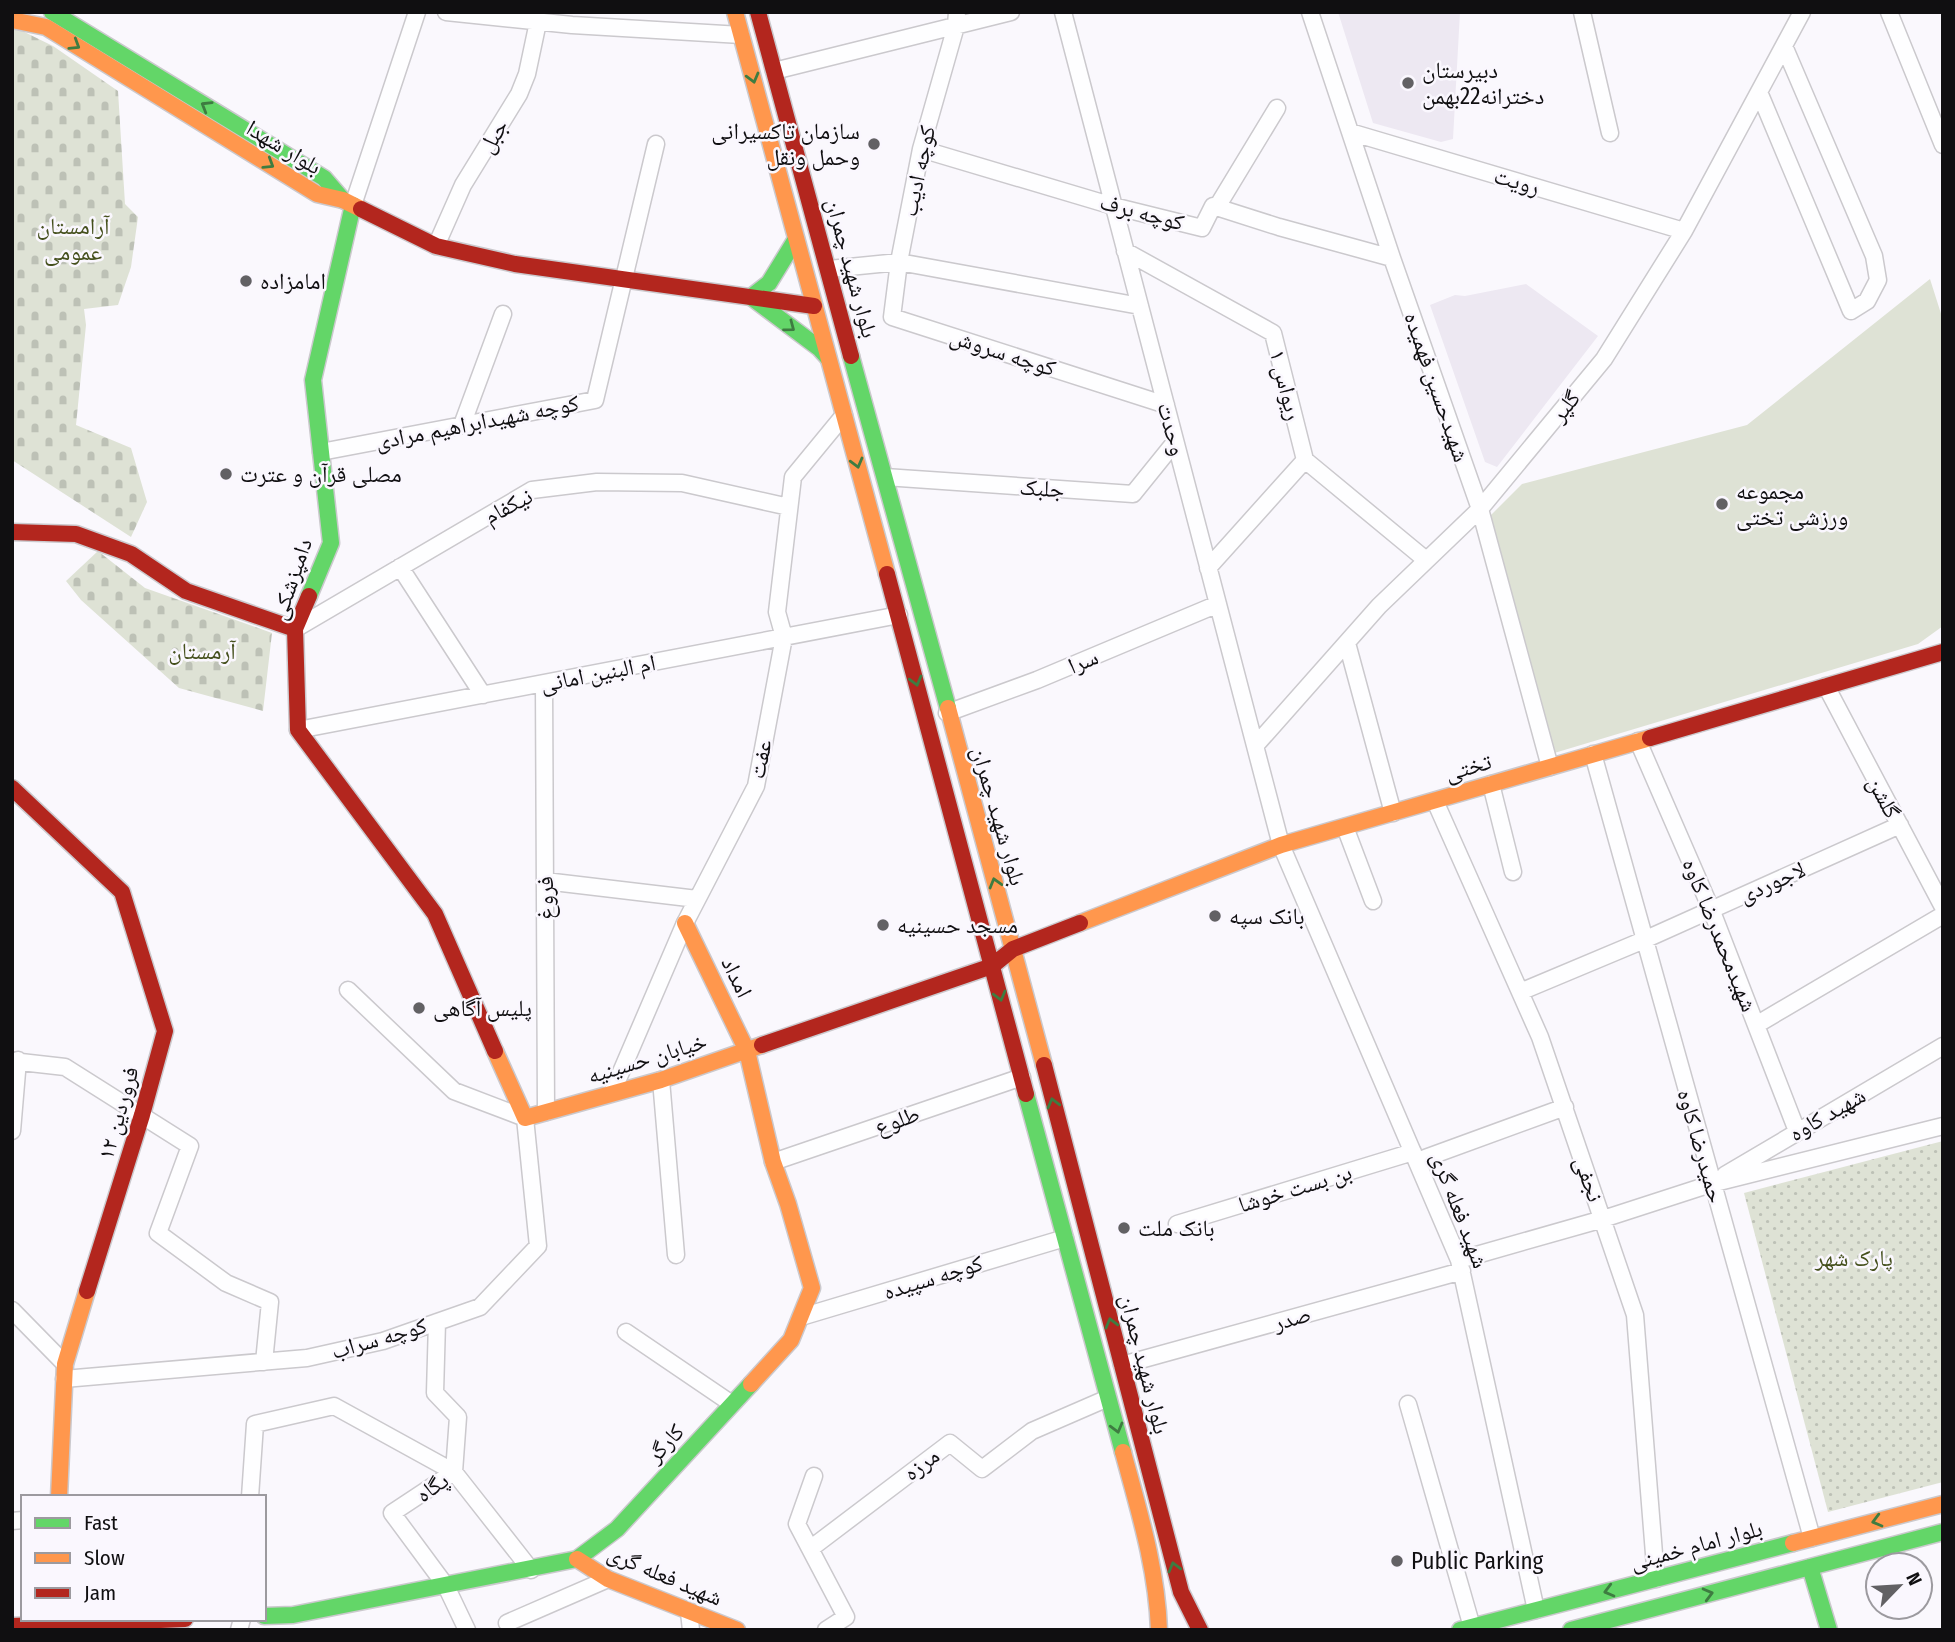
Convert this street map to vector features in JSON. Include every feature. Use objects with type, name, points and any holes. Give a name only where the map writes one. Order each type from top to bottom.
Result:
[{"type":"street","name":"بلوار شهدا","points":[[52,12],[324,178],[348,203]]},
{"type":"street","points":[[84,32],[88,12]]},
{"type":"street","points":[[417,12],[348,203],[436,246],[515,264],[814,306]]},
{"type":"street","points":[[446,12],[538,22],[741,35]]},
{"type":"street","name":"بلوار شهید چمران","points":[[735,12],[1149,1549],[1158,1597],[1159,1630]]},
{"type":"street","name":"بلوار شهید چمران","points":[[758,12],[1013,949],[1181,1592],[1200,1630]]},
{"type":"street","points":[[774,71],[956,19],[1011,12]]},
{"type":"street","name":"وحدت","points":[[1063,12],[1281,845]]},
{"type":"street","name":"شهیدحسین فهمیده","points":[[1310,12],[1480,509],[1550,767]]},
{"type":"street","points":[[1581,12],[1610,133]]},
{"type":"street","name":"گلپر","points":[[1255,746],[1379,606],[1480,509],[1604,359],[1684,230],[1802,12]]},
{"type":"street","points":[[1889,12],[1943,145]]},
{"type":"street","name":"کوچه ادیب","points":[[899,262],[921,149],[956,19]]},
{"type":"street","name":"بلوار شهدا","points":[[12,20],[46,27],[317,194],[348,203]]},
{"type":"street","name":"جبل","points":[[436,246],[463,185],[519,94],[527,74],[538,22]]},
{"type":"street","points":[[1759,92],[1851,311],[1867,301],[1878,280],[1874,256],[1784,46]]},
{"type":"street","points":[[1217,207],[1277,108]]},
{"type":"street","name":"رویت","points":[[1350,132],[1684,230]]},
{"type":"street","points":[[623,279],[656,144]]},
{"type":"street","name":"کوچه برف","points":[[921,149],[1114,206],[1202,228],[1213,206],[1392,258]]},
{"type":"street","name":"دامپزشکی","points":[[298,730],[295,629],[331,543],[313,380],[348,203]]},
{"type":"street","points":[[751,297],[769,282],[796,239]]},
{"type":"street","name":"ریواس ۱","points":[[1125,251],[1273,333],[1306,460]]},
{"type":"street","points":[[829,269],[899,262],[1140,306]]},
{"type":"street","name":"کوچه سروش","points":[[899,262],[892,317],[1166,405]]},
{"type":"street","name":"کوچه شهیدابراهیم مرادی","points":[[321,452],[595,400],[623,279]]},
{"type":"street","points":[[751,297],[819,348],[828,358]]},
{"type":"street","points":[[461,425],[502,314]]},
{"type":"street","name":"عفت","points":[[612,1093],[685,923],[756,786],[783,637],[776,612],[793,477],[844,415]]},
{"type":"street","name":"جلبک","points":[[885,477],[1133,494],[1175,442]]},
{"type":"street","points":[[1208,568],[1306,460],[1426,560]]},
{"type":"street","name":"نیکفام","points":[[295,629],[532,490],[597,482],[682,483],[789,507]]},
{"type":"street","points":[[12,533],[76,534],[131,554],[186,592],[295,629]]},
{"type":"street","points":[[400,567],[483,695]]},
{"type":"street","name":"سرا","points":[[947,713],[1037,680],[1218,604]]},
{"type":"street","points":[[899,615],[921,611]]},
{"type":"street","name":"ام البنین امانی","points":[[298,730],[899,615]]},
{"type":"street","points":[[1347,643],[1393,813]]},
{"type":"street","name":"تختی","points":[[992,967],[1013,949],[1281,845],[1942,654]]},
{"type":"street","name":"فروغ","points":[[544,683],[546,1112]]},
{"type":"street","name":"گلشن","points":[[1826,686],[1943,907]]},
{"type":"street","points":[[298,730],[435,914],[525,1118]]},
{"type":"street","name":"شهیدمحمدرضا کاوه","points":[[1638,741],[1712,909],[1797,1131]]},
{"type":"street","name":"حمیدرضا کاوه","points":[[1593,754],[1812,1538]]},
{"type":"street","points":[[1491,784],[1513,872]]},
{"type":"street","name":"۱۲ فروردین","points":[[12,788],[122,892],[165,1031],[65,1372],[59,1495]]},
{"type":"street","name":"نجفی","points":[[1435,801],[1540,1037],[1635,1315],[1656,1579]]},
{"type":"street","name":"لاجوردی","points":[[1520,992],[1644,940],[1899,825]]},
{"type":"street","points":[[1345,827],[1373,901]]},
{"type":"street","name":"شهید فعله گری","points":[[1281,845],[1461,1266],[1536,1610]]},
{"type":"street","points":[[545,881],[697,899]]},
{"type":"street","points":[[1756,1025],[1943,915]]},
{"type":"street","name":"امداد","points":[[685,923],[747,1051]]},
{"type":"street","name":"خیابان حسینیه","points":[[525,1118],[660,1080],[992,967]]},
{"type":"street","points":[[348,990],[454,1091],[525,1118]]},
{"type":"street","name":"شهید کاوه","points":[[1712,1184],[1943,1046]]},
{"type":"street","name":"کارگر","points":[[266,1617],[287,1623],[577,1559],[617,1529],[791,1340],[812,1288],[788,1204],[772,1162],[747,1051]]},
{"type":"street","points":[[12,1131],[15,1061],[65,1067],[190,1146],[158,1233],[226,1283],[270,1302],[264,1362]]},
{"type":"street","name":"طلوع","points":[[772,1162],[1022,1077]]},
{"type":"street","points":[[660,1080],[676,1255]]},
{"type":"street","name":"بن بست خوشا","points":[[1177,1224],[1415,1157],[1564,1107]]},
{"type":"street","name":"کوچه سراب","points":[[65,1372],[307,1358],[383,1340],[480,1307],[538,1246],[525,1118]]},
{"type":"street","points":[[1712,1184],[1943,1126]]},
{"type":"street","name":"صدر","points":[[1122,1365],[1461,1266],[1712,1184]]},
{"type":"street","name":"کوچه سپیده","points":[[801,1317],[1065,1238]]},
{"type":"street","points":[[12,1310],[65,1372]]},
{"type":"street","name":"پگاه","points":[[437,1322],[435,1393],[458,1417],[454,1472],[392,1513],[446,1586],[467,1630]]},
{"type":"street","points":[[626,1332],[732,1405]]},
{"type":"street","name":"مرزه","points":[[810,1549],[950,1443],[982,1469],[1032,1431],[1108,1398]]},
{"type":"street","points":[[1408,1405],[1466,1628]]},
{"type":"street","points":[[250,1495],[255,1424],[334,1406],[454,1472],[531,1570]]},
{"type":"street","points":[[814,1476],[797,1524],[846,1616],[826,1630]]},
{"type":"street","name":"بلوار امام خمینی","points":[[1466,1628],[1502,1625],[1536,1610],[1943,1504]]},
{"type":"street","points":[[1571,1630],[1943,1532]]},
{"type":"street","name":"شهید فعله گری","points":[[577,1559],[608,1579],[737,1630]]},
{"type":"street","points":[[1810,1567],[1829,1630]]},
{"type":"street","points":[[507,1623],[608,1579]]},
{"type":"street","points":[[689,1612],[691,1630]]},
{"type":"street","points":[[12,1626],[132,1621]]},
{"type":"shaded area","name":"دبیرستان دخترانه22بهمن","points":[[1338,12],[1460,12],[1453,139],[1441,142],[1373,123]]},
{"type":"shaded area","points":[[1526,284],[1598,336],[1497,467],[1485,462],[1430,305],[1455,295],[1465,296]]},
{"type":"green space","name":"آرامستان عمومی","points":[[12,26],[53,46],[118,91],[125,204],[138,217],[131,267],[118,305],[84,309],[86,325],[76,425],[131,448],[147,502],[131,537],[12,460]]},
{"type":"green space","name":"مجموعه ورزشی تختی","points":[[1930,279],[1943,320],[1943,626],[1918,644],[1551,754],[1481,525],[1522,484],[1747,425]]},
{"type":"green space","name":"آرمستان","points":[[98,551],[145,588],[272,633],[263,711],[179,688],[81,600],[66,581]]},
{"type":"green space","name":"پارک شهر","points":[[1943,1141],[1943,1482],[1828,1512],[1744,1193]]},
{"type":"traffic: fast","points":[[52,12],[324,178],[343,200]]},
{"type":"traffic: fast","points":[[309,596],[331,543],[313,380],[353,205]]},
{"type":"traffic: fast","points":[[796,239],[769,283],[751,297],[819,348],[828,358]]},
{"type":"traffic: fast","points":[[851,356],[948,708]]},
{"type":"traffic: fast","points":[[1026,1094],[1123,1452]]},
{"type":"traffic: fast","points":[[266,1616],[293,1615],[577,1559],[617,1529],[751,1384]]},
{"type":"traffic: fast","points":[[1571,1630],[1943,1532]]},
{"type":"traffic: fast","points":[[1460,1630],[1793,1543]]},
{"type":"traffic: fast","points":[[1810,1567],[1829,1630]]},
{"type":"traffic: slow","points":[[735,12],[887,574]]},
{"type":"traffic: slow","points":[[12,20],[46,27],[317,194],[343,200],[361,209]]},
{"type":"traffic: slow","points":[[948,708],[1044,1065]]},
{"type":"traffic: slow","points":[[1080,923],[1281,845],[1650,738]]},
{"type":"traffic: slow","points":[[685,923],[747,1051],[773,1162],[812,1288],[791,1340],[751,1384]]},
{"type":"traffic: slow","points":[[495,1051],[525,1118],[661,1080],[762,1045]]},
{"type":"traffic: slow","points":[[59,1495],[65,1364],[87,1291]]},
{"type":"traffic: slow","points":[[1123,1452],[1151,1562],[1159,1630]]},
{"type":"traffic: slow","points":[[1793,1543],[1943,1504]]},
{"type":"traffic: slow","points":[[577,1559],[608,1579],[737,1630]]},
{"type":"traffic: jam","points":[[758,12],[851,356]]},
{"type":"traffic: jam","points":[[361,209],[436,246],[515,264],[814,306]]},
{"type":"traffic: jam","points":[[12,532],[76,534],[131,554],[186,591],[295,629]]},
{"type":"traffic: jam","points":[[887,574],[1026,1094]]},
{"type":"traffic: jam","points":[[309,596],[295,629],[298,730],[435,914],[495,1051]]},
{"type":"traffic: jam","points":[[1650,738],[1943,652]]},
{"type":"traffic: jam","points":[[12,788],[122,892],[165,1031],[142,1115],[87,1291]]},
{"type":"traffic: jam","points":[[762,1045],[992,966],[1013,949],[1080,923]]},
{"type":"traffic: jam","points":[[1044,1065],[1181,1592],[1200,1630]]},
{"type":"traffic: jam","points":[[12,1626],[136,1621]]},
{"type":"place","name":"دبیرستان دخترانه22بهمن","points":[[1408,83]]},
{"type":"place","name":"سازمان تاکسیرانی وحمل ونقل","points":[[874,144]]},
{"type":"place","name":"امامزاده","points":[[246,281]]},
{"type":"place","name":"مصلی قرآن و عترت","points":[[226,474]]},
{"type":"place","name":"مجموعه ورزشی تختی","points":[[1722,504]]},
{"type":"place","name":"بانک سپه","points":[[1215,916]]},
{"type":"place","name":"مسجد حسینیه","points":[[883,925]]},
{"type":"place","name":"پلیس آگاهی","points":[[419,1008]]},
{"type":"place","name":"بانک ملت","points":[[1124,1228]]},
{"type":"place","name":"Public Parking","points":[[1397,1561]]}]
